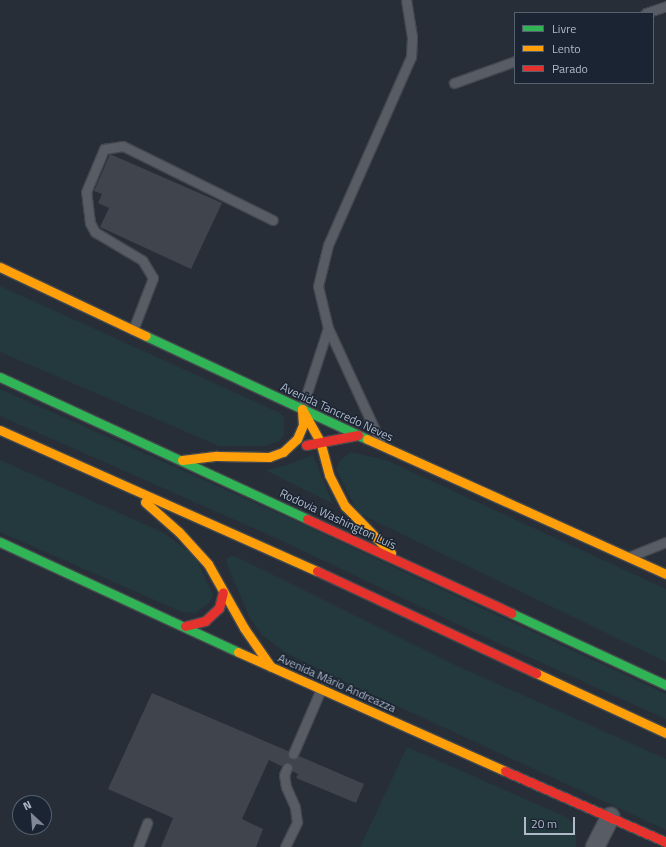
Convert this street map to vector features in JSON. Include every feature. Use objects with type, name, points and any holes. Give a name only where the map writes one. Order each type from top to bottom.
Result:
[{"type":"main road","name":"Avenida Tancredo Neves","points":[[0,267],[358,436],[627,558],[666,574]]},
{"type":"main road","name":"Rodovia Washington Luís","points":[[0,377],[666,685]]},
{"type":"main road","points":[[302,409],[320,441],[329,475],[345,506],[397,560]]},
{"type":"main road","points":[[283,452],[297,438],[303,425],[302,409]]},
{"type":"main road","points":[[0,430],[275,552],[666,733]]},
{"type":"main road","points":[[182,460],[217,456],[269,457],[320,441],[358,436]]},
{"type":"main road","points":[[129,488],[180,532],[208,564],[244,628],[271,667]]},
{"type":"main road","name":"Avenida Mário Andreazza","points":[[0,542],[271,667],[666,842]]},
{"type":"main road","points":[[184,626],[205,621],[218,608],[223,592]]},
{"type":"street","points":[[595,847],[610,817]]},
{"type":"lane","points":[[382,446],[328,328],[318,286],[328,245],[411,57],[412,37],[406,0]]},
{"type":"lane","points":[[649,12],[666,6]]},
{"type":"lane","points":[[454,83],[514,61]]},
{"type":"lane","points":[[133,330],[152,278],[142,260],[95,232],[90,223],[86,192],[104,149],[123,146],[273,220]]},
{"type":"lane","points":[[302,409],[328,328]]},
{"type":"lane","points":[[627,558],[666,542]]},
{"type":"lane","points":[[293,754],[321,689]]},
{"type":"lane","points":[[285,847],[297,822],[295,807],[286,787],[284,776],[287,768]]},
{"type":"lane","points":[[138,847],[147,823]]},
{"type":"green space","points":[[0,286],[280,413],[284,418],[284,435],[279,441],[265,446],[219,446],[0,352]]},
{"type":"green space","points":[[0,389],[289,518],[666,694],[666,719],[476,633],[276,538],[0,416]]},
{"type":"green space","points":[[350,452],[386,460],[666,589],[666,662],[358,513],[336,469],[340,461]]},
{"type":"green space","points":[[313,455],[333,504],[265,470],[284,466]]},
{"type":"green space","points":[[0,460],[164,533],[195,556],[213,595],[209,603],[195,613],[182,612],[0,532]]},
{"type":"green space","points":[[230,556],[237,557],[455,665],[666,759],[666,830],[356,687],[284,652],[262,635],[250,618],[228,567],[226,559]]},
{"type":"green space","points":[[407,747],[564,816],[572,822],[576,832],[576,847],[360,847]]},
{"type":"building","points":[[110,154],[222,203],[191,269],[100,227],[109,208],[98,203],[102,194],[94,191]]},
{"type":"building","points":[[152,693],[288,751],[291,760],[299,756],[364,784],[356,803],[296,778],[298,774],[292,771],[290,763],[281,766],[269,760],[242,819],[263,829],[256,847],[161,847],[173,818],[108,789]]},
{"type":"traffic: fast","points":[[146,336],[367,439]]},
{"type":"traffic: fast","points":[[0,377],[307,519]]},
{"type":"traffic: fast","points":[[0,542],[238,652]]},
{"type":"traffic: fast","points":[[511,613],[666,685]]},
{"type":"traffic: slow","points":[[0,267],[146,336]]},
{"type":"traffic: slow","points":[[302,409],[320,441],[329,475],[345,506],[391,553]]},
{"type":"traffic: slow","points":[[182,460],[217,456],[269,457],[283,452],[297,439],[303,425],[302,409]]},
{"type":"traffic: slow","points":[[0,430],[317,571]]},
{"type":"traffic: slow","points":[[367,439],[666,574]]},
{"type":"traffic: slow","points":[[145,502],[179,532],[208,564],[244,628],[271,667]]},
{"type":"traffic: slow","points":[[238,652],[505,771]]},
{"type":"traffic: slow","points":[[536,673],[666,733]]},
{"type":"traffic: jam","points":[[306,445],[358,435]]},
{"type":"traffic: jam","points":[[307,519],[511,613]]},
{"type":"traffic: jam","points":[[317,571],[536,673]]},
{"type":"traffic: jam","points":[[185,626],[205,621],[219,608],[223,592]]},
{"type":"traffic: jam","points":[[505,771],[666,842]]}]
